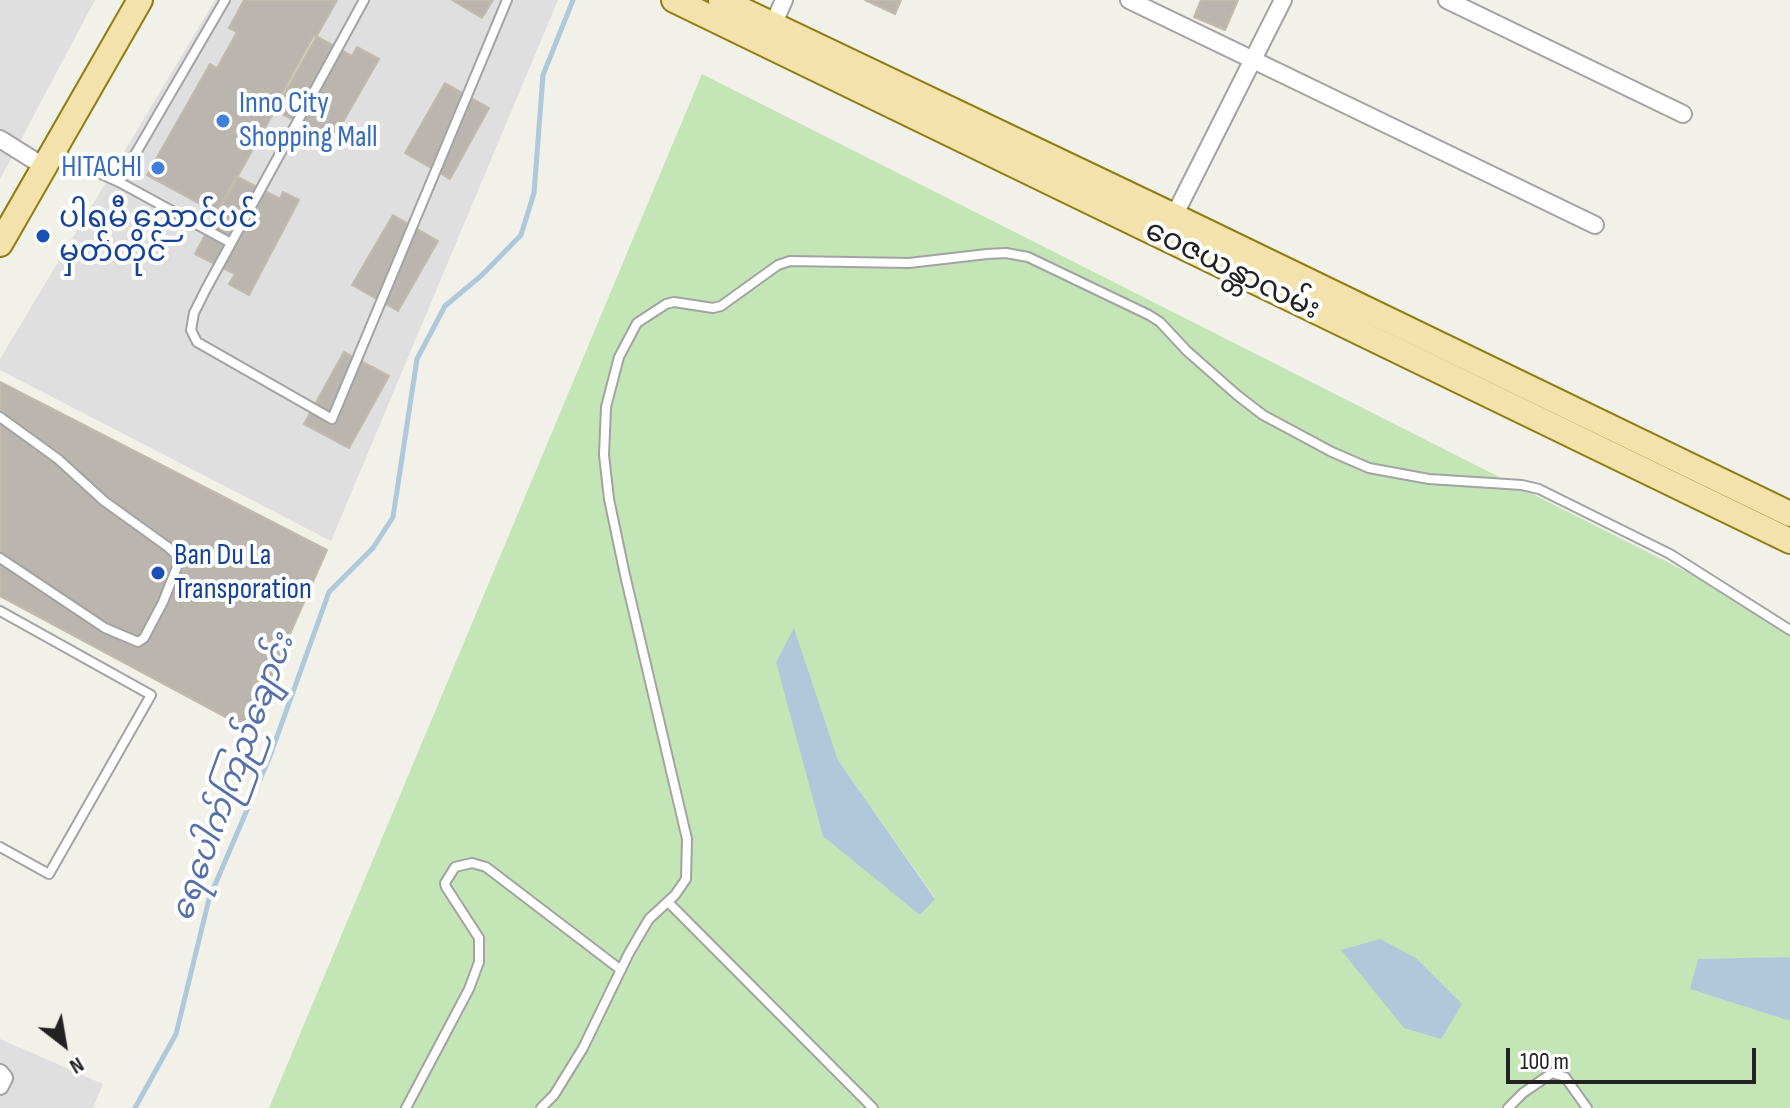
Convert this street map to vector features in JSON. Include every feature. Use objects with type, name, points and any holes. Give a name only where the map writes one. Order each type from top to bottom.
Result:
[{"type":"main road","name":"ဝေဇယန္တာလမ်း","points":[[674,0],[1790,541]]},
{"type":"main road","name":"ဝေဇယန္တာလမ်း","points":[[721,0],[1790,514]]},
{"type":"main road","points":[[0,244],[137,1]]},
{"type":"street","points":[[773,25],[784,0]]},
{"type":"street","points":[[1129,0],[1595,225]]},
{"type":"street","points":[[1174,216],[1283,0]]},
{"type":"street","points":[[1447,0],[1683,114]]},
{"type":"street","points":[[0,139],[47,159]]},
{"type":"lane","points":[[119,182],[225,0]]},
{"type":"lane","points":[[364,0],[194,313],[191,330],[197,342],[332,419],[507,0]]},
{"type":"lane","points":[[47,159],[119,182],[231,243]]},
{"type":"lane","points":[[541,1108],[554,1095],[583,1048],[649,919],[668,902],[686,879],[687,839],[609,499],[604,455],[606,407],[619,357],[637,323],[666,304],[686,302],[713,308],[721,306],[778,265],[790,261],[909,263],[1006,253],[1028,257],[1149,315],[1254,409],[1332,452],[1369,468],[1429,479],[1522,485],[1539,489],[1670,554],[1790,630]]},
{"type":"lane","points":[[0,417],[58,459],[104,501],[168,547],[179,562],[163,602],[144,638],[138,642],[105,628],[0,558]]},
{"type":"lane","points":[[0,611],[151,695],[49,874],[0,847]]},
{"type":"lane","points":[[406,1108],[469,989],[479,962],[479,938],[446,887],[445,883],[455,867],[472,863],[486,867],[621,970]]},
{"type":"lane","points":[[668,902],[873,1108]]},
{"type":"lane","points":[[1508,1108],[1538,1081],[1558,1073],[1565,1077],[1587,1108]]},
{"type":"shaded area","points":[[0,0],[95,0],[0,179]]},
{"type":"shaded area","points":[[215,0],[558,0],[331,541],[0,370],[0,359]]},
{"type":"shaded area","points":[[0,1039],[103,1084],[93,1108],[0,1108]]},
{"type":"green space","points":[[702,74],[1790,624],[1790,957],[1698,960],[1691,989],[1790,1021],[1790,1108],[269,1108]],"holes":[[[794,629],[838,760],[935,898],[920,915],[776,662]]]},
{"type":"water","points":[[794,628],[838,760],[935,899],[920,915],[823,836],[776,662]]},
{"type":"water","points":[[1380,939],[1416,958],[1462,1004],[1441,1039],[1404,1028],[1341,950]]},
{"type":"water","points":[[1790,957],[1790,1021],[1690,989],[1698,959]]},
{"type":"building","name":"Inno City Shopping Mall","points":[[244,0],[337,0],[217,213],[147,175],[210,64],[217,68],[237,32],[229,28]]},
{"type":"building","points":[[452,0],[493,0],[482,18]]},
{"type":"building","points":[[865,0],[901,0],[895,14]]},
{"type":"building","points":[[1201,0],[1238,0],[1225,30],[1194,17]]},
{"type":"building","points":[[314,35],[352,56],[357,47],[379,59],[327,150],[310,140],[314,132],[273,109]]},
{"type":"building","points":[[445,83],[489,108],[450,179],[405,153]]},
{"type":"building","points":[[236,176],[280,199],[283,192],[299,200],[249,295],[229,284],[235,274],[195,254]]},
{"type":"building","points":[[393,215],[438,241],[398,311],[352,285]]},
{"type":"building","points":[[344,352],[389,376],[349,448],[304,424]]},
{"type":"building","name":"Ban Du La Transporation","points":[[0,382],[327,550],[248,729],[0,596]]},
{"type":"waterway","name":"ရေပေါက်ကြည်ချောင်း","points":[[135,1108],[176,1034],[209,899],[270,756],[329,592],[373,548],[393,517],[417,359],[445,306],[482,275],[521,235],[534,193],[543,75],[573,0]]},
{"type":"place","name":"Inno City Shopping Mall","points":[[223,121]]},
{"type":"place","name":"HITACHI","points":[[158,168]]},
{"type":"place","name":"ပါရမီ ညောင်ပင် မှတ်တိုင်","points":[[43,236]]},
{"type":"place","name":"Ban Du La Transporation","points":[[158,573]]}]
